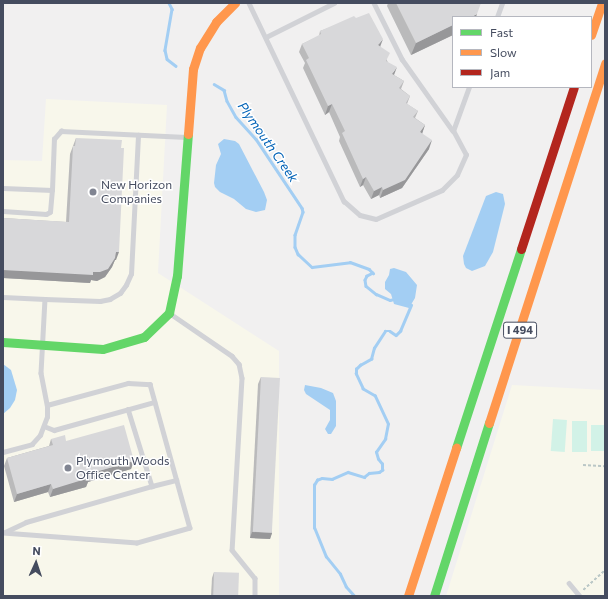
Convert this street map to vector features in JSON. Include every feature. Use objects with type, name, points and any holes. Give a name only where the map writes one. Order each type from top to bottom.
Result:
[{"type":"main road","points":[[3,342],[103,349],[144,337],[169,313],[176,276],[186,137],[193,69],[200,48],[216,22],[235,3]]},
{"type":"main road","points":[[592,32],[602,3]]},
{"type":"main road","name":"I 494","points":[[434,596],[605,63]]},
{"type":"main road","name":"I 494","points":[[408,596],[574,88]]},
{"type":"lane","points":[[249,3],[344,201],[360,215],[376,219],[442,190],[457,175],[466,155],[453,131],[402,59],[374,3]]},
{"type":"lane","points":[[266,37],[334,3]]},
{"type":"lane","points":[[497,16],[502,3]]},
{"type":"lane","points":[[453,131],[469,88]]},
{"type":"lane","points":[[3,211],[46,214],[50,212],[54,139],[61,131],[186,137]]},
{"type":"lane","points":[[3,297],[45,300],[100,301],[110,299],[120,293],[131,274],[138,135]]},
{"type":"lane","points":[[3,188],[52,190]]},
{"type":"lane","points":[[3,452],[32,444],[40,435],[47,417],[47,405],[41,373],[45,300]]},
{"type":"lane","points":[[169,313],[232,356],[239,364],[242,378],[232,550],[256,578],[255,596]]},
{"type":"lane","points":[[3,533],[137,543],[190,528],[150,384],[128,383],[47,405]]},
{"type":"lane","points":[[44,426],[54,430],[154,402]]},
{"type":"lane","points":[[128,409],[152,486]]},
{"type":"lane","points":[[3,533],[26,522],[176,480]]},
{"type":"lane","points":[[568,583],[579,595]]},
{"type":"path","points":[[583,465],[605,466]]},
{"type":"path","points":[[579,595],[605,570]]},
{"type":"shaded area","points":[[46,99],[167,105],[158,273],[279,351],[279,596],[3,596],[3,160],[42,161]]},
{"type":"shaded area","points":[[512,385],[605,390],[605,596],[446,596]]},
{"type":"green space","points":[[553,419],[567,420],[565,452],[551,451]]},
{"type":"green space","points":[[572,421],[587,421],[587,452],[572,452]]},
{"type":"green space","points":[[591,425],[604,425],[604,451],[591,451]]},
{"type":"water","points":[[224,139],[235,141],[239,144],[264,192],[267,200],[265,210],[256,212],[246,209],[234,199],[220,192],[215,187],[216,165],[221,154],[218,144]]},
{"type":"water","points":[[496,192],[503,194],[505,204],[493,252],[485,266],[472,271],[466,268],[463,256],[486,196]]},
{"type":"water","points":[[394,268],[406,272],[417,285],[415,298],[409,308],[394,304],[391,294],[385,289],[385,282],[389,275],[390,269]]},
{"type":"water","points":[[3,364],[11,370],[17,390],[15,400],[10,408],[3,414]]},
{"type":"water","points":[[305,385],[321,388],[333,393],[336,401],[336,426],[331,434],[328,434],[325,429],[330,420],[330,410],[306,394],[304,390]]},
{"type":"building","points":[[396,3],[481,3],[477,14],[473,16],[452,16],[452,25],[416,43]]},
{"type":"building","points":[[369,13],[383,39],[378,45],[390,53],[386,61],[397,67],[392,74],[404,81],[399,88],[410,96],[406,103],[418,111],[413,117],[425,125],[420,132],[432,140],[405,180],[383,190],[382,187],[374,191],[366,177],[363,179],[342,133],[345,131],[332,104],[328,106],[306,60],[309,58],[302,44],[321,34],[320,31],[354,16],[356,18]]},
{"type":"building","name":"New Horizon Companies","points":[[76,138],[122,140],[121,148],[124,148],[119,252],[116,252],[115,258],[108,269],[100,272],[93,272],[93,275],[3,270],[3,218],[69,222],[73,146],[75,146]]},
{"type":"building","points":[[261,377],[280,378],[272,533],[253,532]]},
{"type":"building","name":"Plymouth Woods Office Center","points":[[124,425],[134,461],[88,474],[89,478],[53,489],[51,484],[17,494],[7,458],[53,445],[51,439],[65,435],[66,441]]},
{"type":"building","points":[[214,572],[239,573],[238,596],[213,596]]},
{"type":"waterway","name":"Plymouth Creek","points":[[169,3],[172,9],[165,50],[167,59],[176,66]]},
{"type":"waterway","name":"Plymouth Creek","points":[[214,84],[224,90],[227,101],[236,117],[256,139],[302,208],[303,212],[295,235],[295,247],[298,254],[312,267],[350,262],[369,269],[373,273],[367,276],[365,280],[366,286],[376,294],[390,300],[394,299]]},
{"type":"waterway","name":"Plymouth Creek","points":[[354,596],[346,587],[340,574],[326,557],[314,528],[314,485],[317,480],[322,478],[332,479],[348,472],[364,477],[369,473],[379,472],[382,470],[382,464],[378,459],[376,452],[385,439],[388,424],[375,396],[363,389],[356,374],[356,369],[371,359],[374,348],[385,331],[390,331],[396,335],[400,331],[411,305]]},
{"type":"traffic: fast","points":[[3,342],[103,349],[144,337],[169,313],[177,276],[188,134]]},
{"type":"traffic: fast","points":[[456,448],[521,249]]},
{"type":"traffic: fast","points":[[434,596],[489,423]]},
{"type":"traffic: slow","points":[[188,134],[193,69],[200,48],[216,22],[235,3]]},
{"type":"traffic: slow","points":[[592,32],[602,3]]},
{"type":"traffic: slow","points":[[489,423],[605,63]]},
{"type":"traffic: slow","points":[[408,596],[456,448]]},
{"type":"traffic: jam","points":[[521,249],[574,88]]},
{"type":"place","name":"New Horizon Companies","points":[[93,192]]},
{"type":"place","name":"Plymouth Woods Office Center","points":[[68,468]]}]
